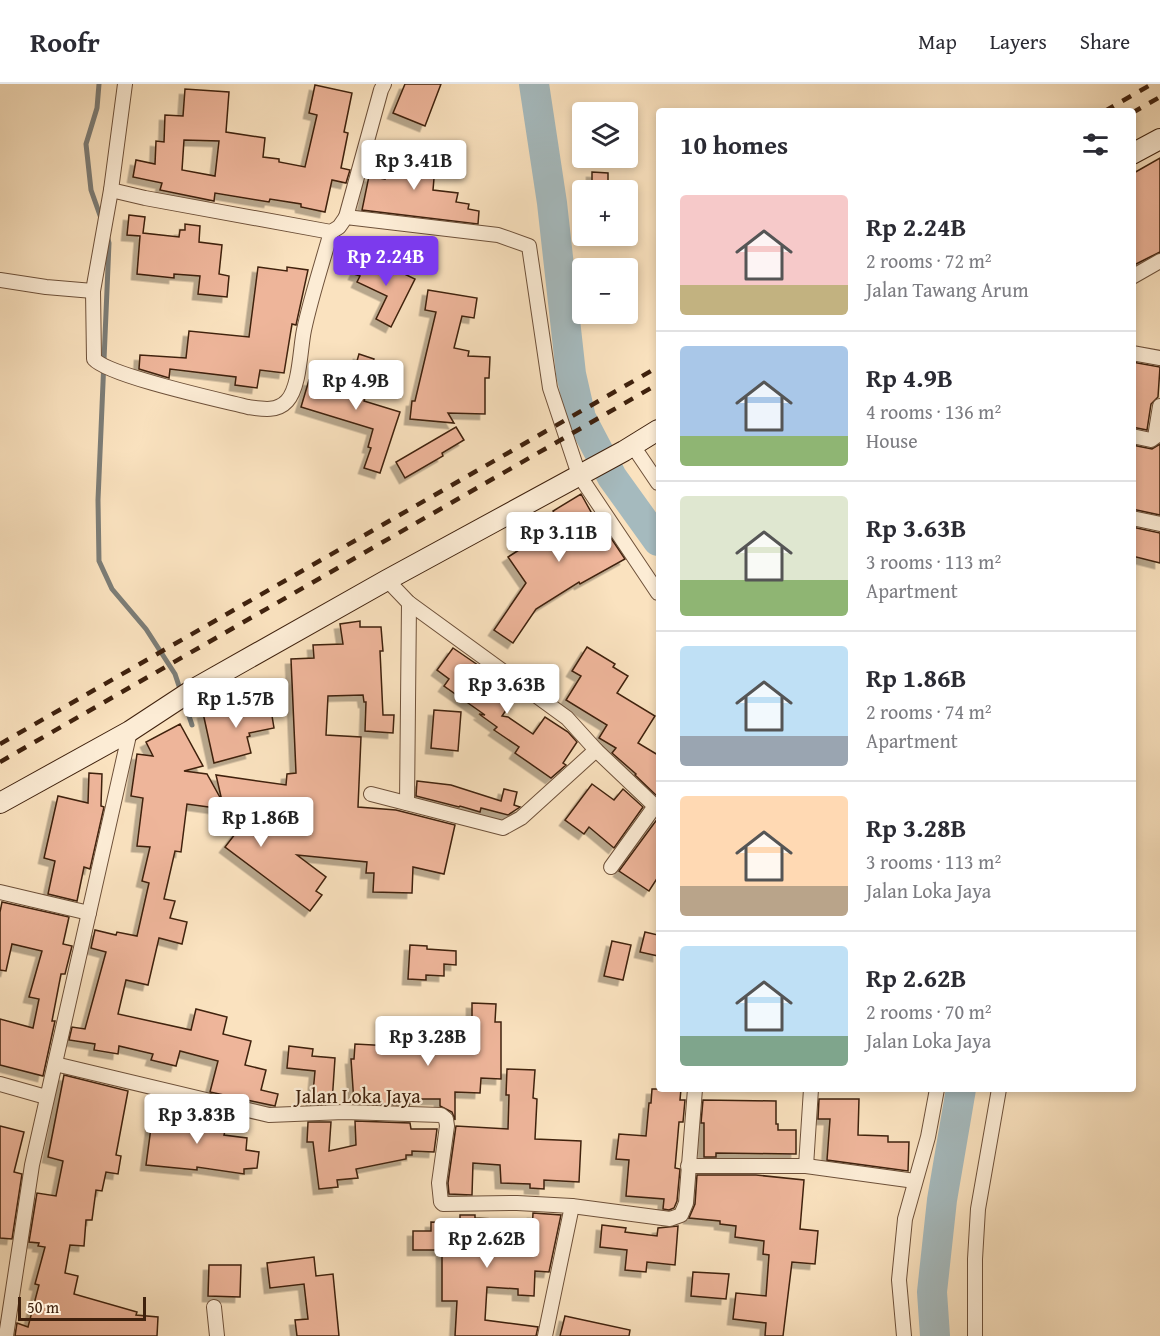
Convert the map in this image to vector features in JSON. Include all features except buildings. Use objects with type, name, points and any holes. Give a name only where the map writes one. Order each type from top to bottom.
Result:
[{"type":"main road","points":[[1136,152],[1160,139]]},
{"type":"main road","points":[[0,803],[130,730],[194,689],[656,431]]},
{"type":"street","points":[[125,84],[111,190],[93,291],[94,359],[112,370],[261,409],[281,407],[294,390],[304,330],[331,232],[346,217],[378,86]]},
{"type":"street","points":[[111,190],[331,232]]},
{"type":"street","points":[[346,217],[498,235],[529,246],[550,388],[584,472],[656,590]]},
{"type":"street","points":[[1136,275],[1160,261]]},
{"type":"street","points":[[0,280],[46,288],[93,291]]},
{"type":"street","points":[[1136,354],[1160,358]]},
{"type":"street","points":[[1136,437],[1151,440],[1155,437],[1160,406]]},
{"type":"street","points":[[629,448],[656,481]]},
{"type":"street","points":[[1136,519],[1160,524]]},
{"type":"street","points":[[387,580],[409,603],[567,718],[596,750],[656,807]]},
{"type":"street","points":[[407,803],[409,603]]},
{"type":"street","points":[[6,1336],[32,1165],[130,730]]},
{"type":"street","points":[[371,794],[503,828],[521,818],[596,750]]},
{"type":"street","points":[[611,867],[656,809]]},
{"type":"street","points":[[0,892],[89,913]]},
{"type":"street","name":"Jalan Loka Jaya","points":[[55,1064],[269,1115],[344,1112],[441,1115],[446,1119],[447,1126],[439,1183],[443,1204],[517,1203],[572,1206],[670,1219],[681,1215],[686,1203],[688,1166]]},
{"type":"street","points":[[0,1084],[46,1097]]},
{"type":"street","points":[[695,1092],[688,1166],[806,1166],[915,1181]]},
{"type":"street","points":[[806,1166],[811,1092]]},
{"type":"street","points":[[904,1336],[899,1280],[905,1218],[928,1137],[936,1092]]},
{"type":"street","points":[[975,1336],[975,1259],[978,1209],[998,1092]]},
{"type":"street","points":[[545,1336],[572,1206]]},
{"type":"street","points":[[214,1307],[217,1336]]},
{"type":"waterway","points":[[99,84],[97,108],[86,144],[91,190],[102,221]]},
{"type":"waterway","points":[[534,84],[552,203],[571,374],[581,418],[612,477],[656,538]]},
{"type":"waterway","points":[[107,235],[109,243],[98,500],[99,561],[112,589],[146,629],[175,674],[181,692]]},
{"type":"waterway","points":[[184,701],[192,725]]},
{"type":"waterway","points":[[935,1336],[932,1292],[942,1200],[960,1092]]},
{"type":"railway","points":[[1110,108],[1152,84]]},
{"type":"railway","points":[[1136,111],[1160,97]]},
{"type":"railway","points":[[0,744],[656,368]]},
{"type":"railway","points":[[0,762],[656,385]]}]
